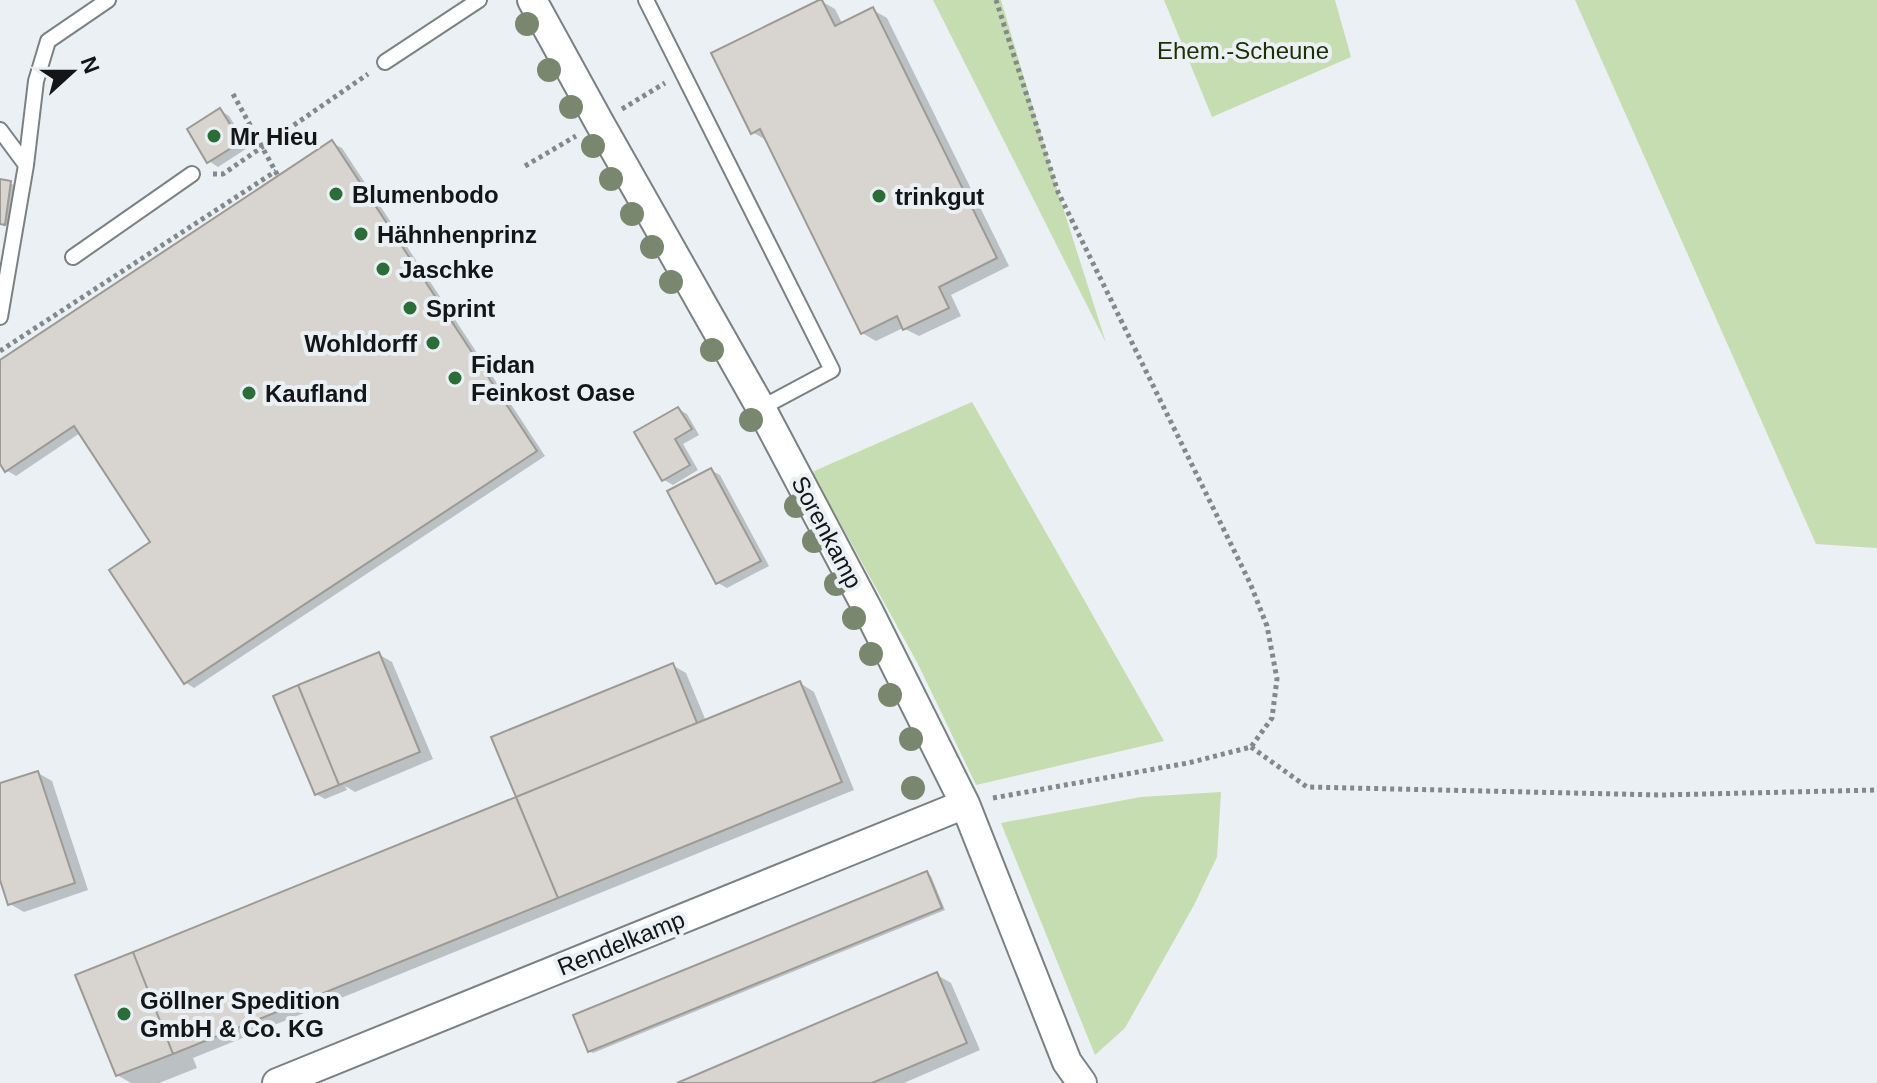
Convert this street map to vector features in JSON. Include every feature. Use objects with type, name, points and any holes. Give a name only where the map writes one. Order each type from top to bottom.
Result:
[{"type":"street","name":"Sorenkamp","points":[[532,0],[761,408],[868,610],[965,804],[1067,1062],[1082,1083]]},
{"type":"street","name":"Rendelkamp","points":[[277,1083],[965,804]]},
{"type":"lane","points":[[0,317],[26,165],[36,81],[48,41],[108,0]]},
{"type":"lane","points":[[385,62],[479,0]]},
{"type":"lane","points":[[646,0],[832,370],[761,408]]},
{"type":"lane","points":[[0,130],[26,165]]},
{"type":"lane","points":[[73,257],[192,174]]},
{"type":"path","points":[[965,804],[1188,763],[1251,747],[1272,718],[1277,679],[1267,626],[1250,583],[1058,192],[996,0]]},
{"type":"path","points":[[192,174],[223,174],[385,62]]},
{"type":"path","points":[[0,351],[277,174],[233,94]]},
{"type":"path","points":[[1251,747],[1307,787],[1661,795],[1877,790]]},
{"type":"green space","points":[[933,0],[1001,0],[1106,343]]},
{"type":"green space","name":"Ehem.-Scheune","points":[[1164,0],[1335,0],[1351,57],[1212,117]]},
{"type":"green space","points":[[1575,0],[1877,0],[1877,548],[1816,544]]},
{"type":"green space","points":[[972,402],[1164,741],[976,785],[918,664],[812,472]]},
{"type":"green space","points":[[1221,792],[1217,857],[1194,905],[1125,1028],[1095,1055],[1001,823],[1141,797]]},
{"type":"building","name":"trinkgut","points":[[822,0],[835,26],[873,7],[997,258],[939,287],[949,308],[903,330],[897,316],[861,334],[760,129],[751,134],[711,53]]},
{"type":"building","name":"Mr Hieu","points":[[220,108],[241,142],[207,163],[187,129]]},
{"type":"building","name":"Kaufland","points":[[332,140],[537,451],[184,684],[109,570],[150,542],[74,426],[5,472],[0,464],[0,360]]},
{"type":"building","points":[[0,179],[11,181],[5,225],[0,224]]},
{"type":"building","points":[[678,407],[692,429],[675,439],[690,465],[662,481],[634,432]]},
{"type":"building","points":[[711,468],[761,561],[716,584],[667,491]]},
{"type":"building","points":[[379,652],[420,752],[339,785],[298,685]]},
{"type":"building","points":[[673,663],[697,723],[516,797],[491,737]]},
{"type":"building","points":[[800,681],[842,782],[558,898],[516,797]]},
{"type":"building","points":[[298,685],[339,785],[315,795],[273,696]]},
{"type":"building","points":[[38,771],[75,883],[8,905],[0,880],[0,783]]},
{"type":"building","points":[[516,797],[558,898],[173,1054],[133,952]]},
{"type":"building","points":[[927,871],[942,908],[588,1052],[573,1015]]},
{"type":"building","name":"Göllner Spedition GmbH & Co. KG","points":[[133,952],[173,1054],[116,1076],[75,975]]},
{"type":"building","points":[[937,972],[967,1043],[872,1083],[677,1083]]},
{"type":"place","name":"Mr Hieu","points":[[214,136]]},
{"type":"place","name":"Blumenbodo","points":[[336,194]]},
{"type":"place","name":"trinkgut","points":[[879,196]]},
{"type":"place","name":"Hähnhenprinz","points":[[361,234]]},
{"type":"place","name":"Jaschke","points":[[383,269]]},
{"type":"place","name":"Sprint","points":[[410,308]]},
{"type":"place","name":"Wohldorff","points":[[433,343]]},
{"type":"place","name":"Fidan Feinkost Oase","points":[[455,378]]},
{"type":"place","name":"Kaufland","points":[[249,393]]},
{"type":"place","name":"Göllner Spedition GmbH & Co. KG","points":[[124,1014]]}]
